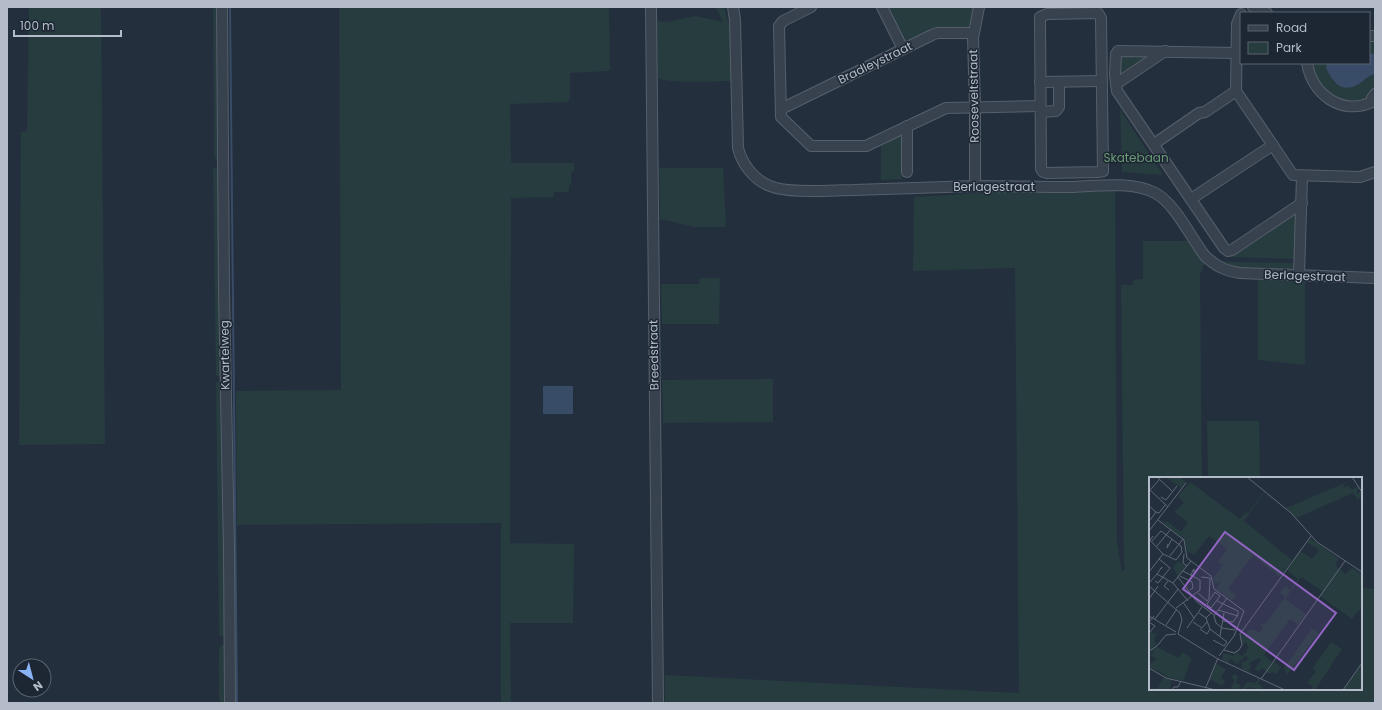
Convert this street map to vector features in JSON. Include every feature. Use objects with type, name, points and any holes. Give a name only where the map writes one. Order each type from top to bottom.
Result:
[{"type":"street","name":"Kwartelweg","points":[[222,7],[230,703]]},
{"type":"street","name":"Breedstraat","points":[[650,7],[658,703]]},
{"type":"street","name":"Berlagestraat","points":[[733,7],[735,20],[738,148],[740,156],[749,170],[759,180],[769,186],[778,189],[791,190],[912,189],[975,186],[1125,186],[1145,188],[1160,196],[1168,203],[1205,256],[1218,267],[1225,270],[1240,273],[1375,278]]},
{"type":"street","points":[[812,7],[783,21],[779,26],[781,118],[811,146],[866,146],[946,108],[975,107],[1040,109],[1056,111],[1059,107],[1059,82]]},
{"type":"street","points":[[882,7],[903,49]]},
{"type":"street","name":"Rooseveltstraat","points":[[975,186],[973,33],[979,7]]},
{"type":"street","points":[[1253,7],[1265,12]]},
{"type":"street","points":[[1095,13],[1100,15],[1102,81],[1103,171],[1043,172],[1041,169],[1040,16],[1047,14],[1095,13]]},
{"type":"street","points":[[1240,16],[1237,24],[1236,91],[1293,175],[1360,177],[1375,172]]},
{"type":"street","name":"Bradleystraat","points":[[781,109],[937,33],[973,33]]},
{"type":"street","points":[[1237,53],[1122,50],[1116,54],[1115,76],[1117,90],[1224,248],[1228,251],[1232,250],[1302,203]]},
{"type":"street","points":[[1116,84],[1165,51]]},
{"type":"street","points":[[1307,64],[1309,73],[1315,86],[1325,96],[1338,104],[1349,107],[1364,106],[1374,101]]},
{"type":"street","points":[[1040,82],[1102,81]]},
{"type":"street","points":[[1154,144],[1199,113],[1205,112],[1236,91]]},
{"type":"street","points":[[907,126],[907,172]]},
{"type":"street","points":[[1191,199],[1273,145]]},
{"type":"street","points":[[1300,275],[1302,176]]},
{"type":"green space","points":[[29,7],[101,7],[105,444],[19,445],[21,132],[27,131]]},
{"type":"green space","points":[[213,7],[221,7],[222,161],[216,161],[214,154]]},
{"type":"green space","points":[[339,7],[609,7],[610,69],[608,71],[570,73],[570,98],[567,102],[510,104],[511,163],[574,163],[574,171],[571,172],[571,185],[569,185],[569,192],[554,192],[554,197],[511,198],[510,543],[574,544],[573,623],[510,623],[511,703],[501,703],[501,523],[237,525],[236,391],[341,390]]},
{"type":"green space","points":[[716,7],[724,7],[730,28],[732,81],[682,82],[658,78],[657,21],[666,22],[695,16],[723,22]]},
{"type":"green space","points":[[885,7],[974,7],[969,28],[905,43]]},
{"type":"green space","points":[[1370,38],[1375,38],[1375,54],[1370,53]]},
{"type":"green space","points":[[1119,55],[1149,56],[1120,78]]},
{"type":"green space","points":[[1312,64],[1327,64],[1326,68],[1335,84],[1359,84],[1375,74],[1375,90],[1368,99],[1351,100],[1335,97],[1324,89]]},
{"type":"green space","name":"Skatebaan","points":[[1120,106],[1123,114],[1163,175],[1122,172]]},
{"type":"green space","points":[[901,133],[902,179],[881,180],[881,142]]},
{"type":"green space","points":[[213,168],[222,169],[224,376],[216,376]]},
{"type":"green space","points":[[659,168],[723,168],[726,227],[694,227],[660,219]]},
{"type":"green space","points":[[1015,191],[1115,191],[1117,542],[1122,572],[1126,567],[1124,565],[1121,285],[1133,285],[1133,280],[1143,279],[1143,241],[1190,241],[1205,263],[1200,274],[1202,477],[1149,477],[1149,690],[1362,690],[1362,588],[1375,589],[1375,703],[665,703],[665,675],[1019,693],[1015,268],[913,271],[914,197]]},
{"type":"green space","points":[[1297,211],[1297,259],[1226,257],[1233,252]]},
{"type":"green space","points":[[1212,257],[1221,261],[1229,262],[1295,263],[1293,268],[1289,269],[1243,269],[1228,267]]},
{"type":"green space","points":[[700,278],[720,278],[719,324],[662,324],[661,284],[699,284]]},
{"type":"green space","points":[[1258,279],[1305,280],[1305,365],[1258,360]]},
{"type":"green space","points":[[773,379],[773,422],[663,423],[662,380]]},
{"type":"green space","points":[[225,381],[227,637],[219,636],[216,382]]},
{"type":"green space","points":[[1207,421],[1259,421],[1260,477],[1208,477]]},
{"type":"green space","points":[[222,645],[227,646],[227,703],[220,703],[219,698],[219,648]]},
{"type":"water","points":[[1370,53],[1375,54],[1375,74],[1353,87],[1348,88],[1339,85],[1335,82],[1326,68],[1327,64],[1370,64]]},
{"type":"water","points":[[543,386],[573,386],[573,414],[543,414]]},
{"type":"waterway","points":[[230,7],[237,703]]}]
